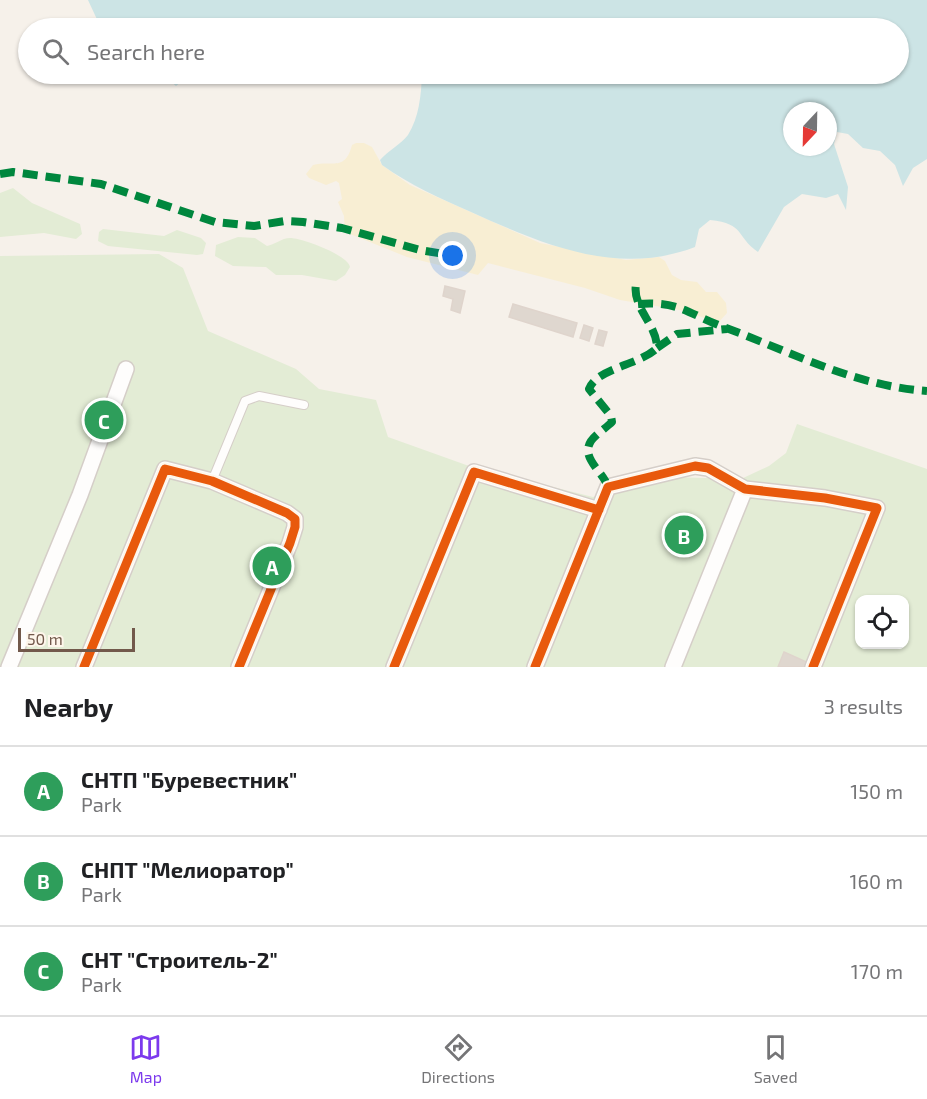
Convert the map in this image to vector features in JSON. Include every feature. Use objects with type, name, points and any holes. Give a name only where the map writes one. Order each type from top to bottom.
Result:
[{"type":"street","points":[[9,667],[80,495],[126,369]]},
{"type":"street","points":[[535,667],[608,487],[676,468],[695,466],[708,468],[746,489],[837,499],[877,508],[813,667]]},
{"type":"street","points":[[84,667],[165,469],[212,481],[287,513],[295,519],[290,543],[239,667]]},
{"type":"street","points":[[394,667],[474,472],[599,510]]},
{"type":"street","points":[[673,667],[746,489]]},
{"type":"lane","points":[[212,481],[245,401],[259,396],[304,405]]},
{"type":"green space","points":[[13,188],[32,203],[80,224],[82,234],[76,239],[44,233],[0,237],[0,193]]},
{"type":"green space","points":[[103,229],[164,236],[177,230],[201,238],[206,243],[203,254],[197,255],[108,246],[98,241],[99,232]]},
{"type":"green space","points":[[238,237],[255,238],[267,246],[287,238],[304,241],[341,257],[350,267],[345,275],[336,281],[302,275],[276,275],[266,267],[233,266],[215,256],[216,245]]},
{"type":"green space","points":[[159,254],[183,268],[208,331],[296,369],[319,389],[376,400],[388,437],[469,466],[593,497],[669,477],[741,479],[769,466],[786,453],[797,424],[927,469],[927,667],[0,667],[0,256]]},
{"type":"sand","points":[[364,143],[372,147],[382,165],[410,185],[540,243],[626,260],[659,257],[665,261],[672,275],[681,280],[697,282],[706,292],[717,292],[726,303],[727,313],[718,323],[685,311],[620,300],[585,288],[488,263],[478,275],[407,257],[345,232],[344,216],[338,202],[342,199],[339,183],[336,181],[326,185],[309,178],[306,174],[313,165],[342,162],[346,159],[352,145]]},
{"type":"water","points":[[88,0],[927,0],[927,159],[913,168],[903,186],[895,165],[880,151],[863,148],[848,134],[837,132],[837,102],[783,102],[783,156],[837,156],[837,153],[848,187],[846,210],[838,194],[826,198],[802,194],[784,207],[758,252],[729,224],[710,220],[699,229],[695,247],[666,255],[637,259],[609,258],[580,253],[498,224],[436,196],[382,165],[380,160],[408,135],[419,106],[421,84],[909,84],[909,18],[96,18]]},
{"type":"building","points":[[445,286],[465,291],[460,313],[451,310],[453,299],[443,296]]},
{"type":"building","points":[[513,304],[577,323],[573,337],[509,317]]},
{"type":"building","points":[[584,325],[593,328],[589,341],[580,338]]},
{"type":"building","points":[[599,330],[607,332],[603,346],[595,344]]},
{"type":"building","points":[[784,652],[809,663],[807,667],[778,667]]},
{"type":"marked path","points":[[0,174],[13,172],[101,184],[215,222],[254,226],[285,221],[303,222],[342,228],[420,250],[468,258]]},
{"type":"marked path","points":[[608,487],[590,459],[588,447],[593,438],[612,422],[611,416],[589,389],[601,376],[640,359],[657,348],[653,331],[638,301],[636,284]]},
{"type":"marked path","points":[[638,304],[673,306],[848,375],[900,388],[927,391]]},
{"type":"marked path","points":[[657,348],[677,334],[727,329]]},
{"type":"cycle path","points":[[535,667],[608,487],[695,466],[708,468],[745,489],[825,498],[877,508],[813,667]]},
{"type":"cycle path","points":[[84,667],[165,469],[212,481],[287,513],[295,519],[290,543],[239,667]]},
{"type":"cycle path","points":[[394,667],[474,472],[599,510]]},
{"type":"place","name":"СНТ \"Строитель-2\"","points":[[104,420]]},
{"type":"place","name":"СНПТ \"Мелиоратор\"","points":[[684,535]]},
{"type":"place","name":"СНТП \"Буревестник\"","points":[[272,566]]}]
